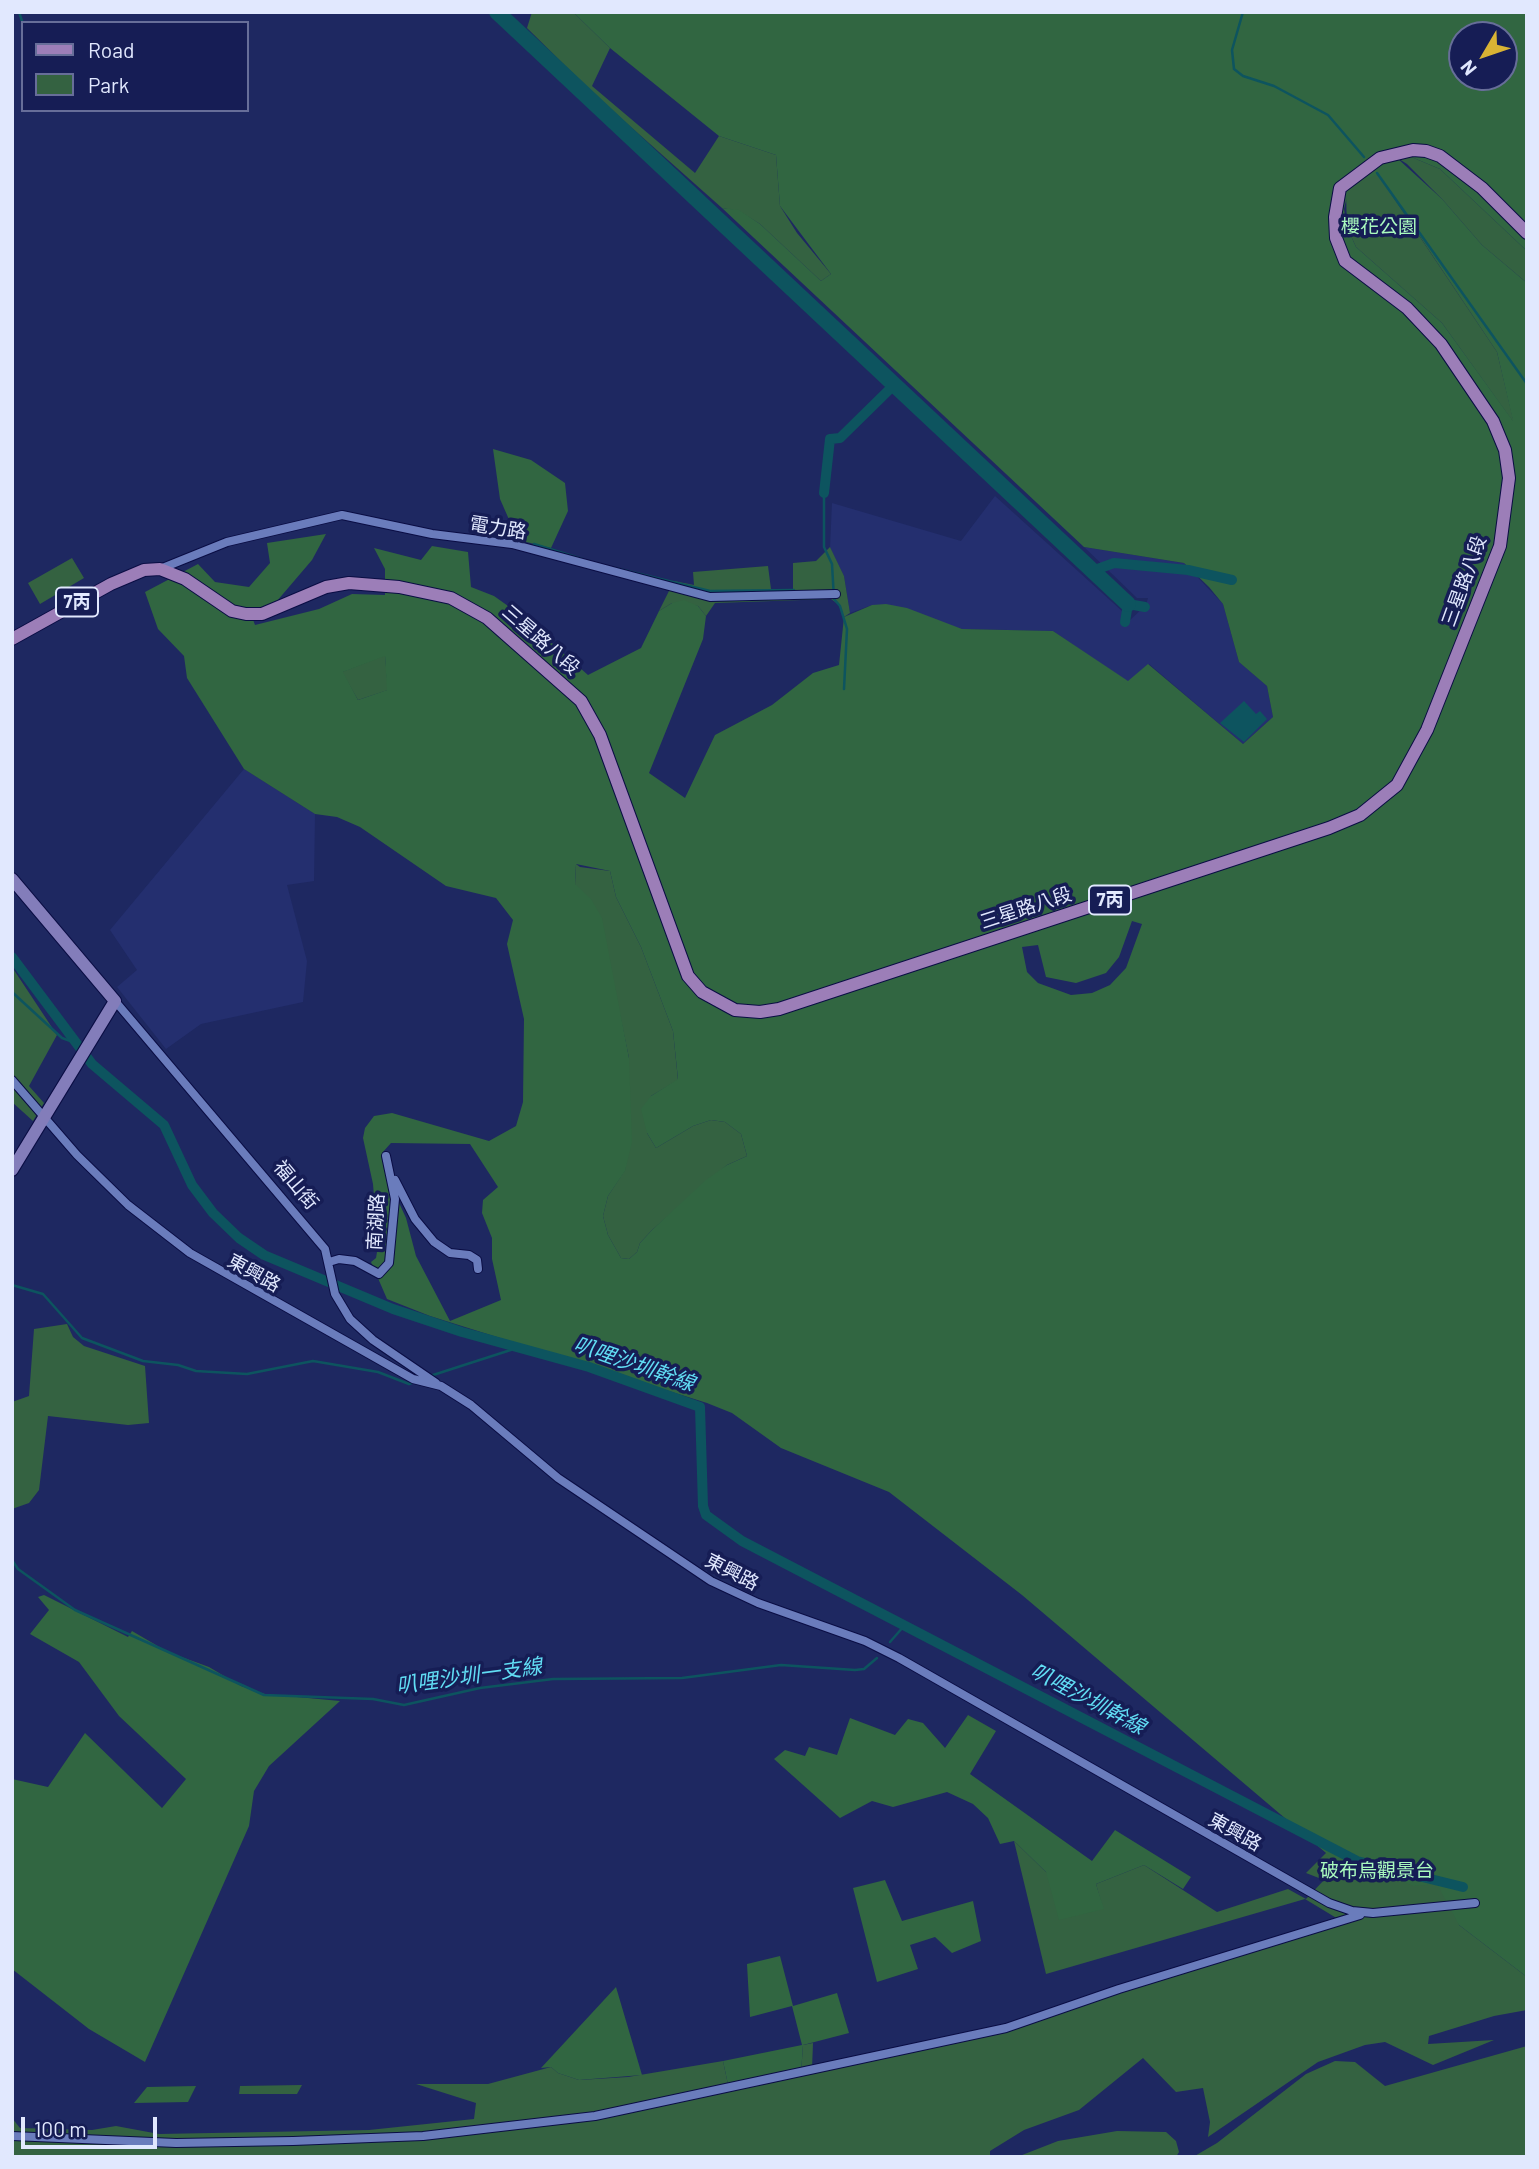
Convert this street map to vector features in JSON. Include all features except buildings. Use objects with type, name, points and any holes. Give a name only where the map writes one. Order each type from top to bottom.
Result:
[{"type":"main road","name":"三星路八段","points":[[160,569],[185,579],[232,611],[246,614],[262,614],[326,587],[349,583],[399,586],[451,598],[487,618],[581,701],[600,735],[688,976],[702,992],[735,1010],[760,1012],[779,1009],[1329,828],[1360,815],[1397,785],[1427,730],[1500,547],[1509,478],[1505,450],[1493,421],[1441,344],[1407,308],[1345,261],[1336,238],[1335,217],[1340,188],[1380,159],[1413,150],[1426,151],[1440,156],[1482,188],[1527,233]]},
{"type":"main road","name":"7丙","points":[[12,639],[111,584],[144,570],[160,569]]},
{"type":"street","name":"電力路","points":[[160,569],[227,542],[342,515],[432,534],[512,544],[710,597],[836,594]]},
{"type":"street","name":"福山街","points":[[12,879],[325,1249],[330,1279],[342,1308],[362,1330],[441,1386]]},
{"type":"street","points":[[12,1170],[115,1002]]},
{"type":"street","name":"東興路","points":[[12,1080],[77,1154],[128,1205],[190,1253],[413,1379],[441,1386],[471,1405],[567,1485],[711,1581],[758,1603],[876,1646],[1329,1903],[1366,1913],[1475,1903]]},
{"type":"street","name":"南湖路","points":[[329,1262],[339,1259],[355,1261],[379,1275],[389,1263],[395,1199],[386,1156]]},
{"type":"street","points":[[391,1171],[415,1219],[434,1241],[450,1253],[469,1255],[477,1260],[478,1269]]},
{"type":"street","points":[[12,2136],[176,2143],[293,2141],[423,2136],[595,2116],[1006,2028],[1119,1989],[1366,1913]]},
{"type":"shaded area","points":[[573,12],[1527,12],[1527,251],[1440,169],[1409,156],[1397,158],[1442,199],[1482,245],[1527,283],[1527,1977],[1459,1925],[1437,1884],[1413,1886],[1369,1865],[1339,1864],[1022,1595],[889,1492],[781,1448],[732,1413],[707,1403],[430,1316],[387,1299],[371,1262],[376,1258],[378,1246],[373,1184],[363,1138],[365,1128],[374,1116],[392,1113],[489,1141],[516,1126],[523,1102],[524,1019],[507,944],[513,920],[496,898],[446,886],[360,827],[337,817],[315,814],[244,769],[187,678],[184,656],[158,629],[145,592],[198,564],[215,582],[249,587],[270,563],[267,543],[326,534],[312,560],[277,601],[251,614],[255,625],[319,609],[352,594],[385,595],[385,569],[374,548],[421,560],[432,546],[468,552],[471,587],[494,596],[518,613],[588,675],[641,648],[659,611],[684,600],[698,606],[706,616],[703,639],[649,773],[685,798],[715,735],[772,705],[813,673],[839,665],[844,617],[872,605],[886,604],[907,608],[962,629],[1053,631],[1128,681],[1148,664],[1243,744],[1273,717],[1267,686],[1239,662],[1223,604],[1184,563],[1084,547],[722,208],[739,210],[760,224],[821,281],[831,274],[780,206],[776,155],[719,136],[610,48]],"holes":[[[1362,171],[1368,179],[1378,174],[1497,352],[1513,421],[1442,323],[1356,247],[1347,227],[1344,209],[1351,180]],[[385,656],[387,690],[358,700],[343,672]],[[576,864],[610,871],[616,897],[641,947],[673,1031],[678,1079],[651,1096],[641,1109],[647,1133],[656,1148],[693,1126],[711,1120],[725,1122],[741,1134],[747,1156],[727,1165],[706,1180],[652,1230],[629,1259],[621,1258],[608,1235],[603,1216],[608,1196],[625,1171],[632,1142],[629,1058],[602,918],[591,899],[575,884]],[[1132,921],[1142,924],[1126,968],[1110,985],[1092,993],[1071,995],[1038,983],[1027,972],[1022,947],[1038,945],[1046,977],[1076,983],[1106,973],[1119,957]],[[391,1143],[470,1144],[498,1187],[483,1200],[482,1213],[492,1238],[492,1259],[501,1300],[450,1321],[416,1256],[406,1218],[384,1170],[382,1153]]]},
{"type":"shaded area","points":[[493,449],[531,460],[565,483],[568,511],[551,548],[518,540],[500,499]]},
{"type":"shaded area","points":[[995,496],[1123,612],[1122,619],[1129,621],[1146,605],[1148,598],[1137,598],[1084,547],[1184,563],[1223,604],[1239,662],[1267,686],[1273,717],[1243,744],[1149,664],[1128,682],[1053,631],[962,629],[872,605],[850,613],[844,576],[830,548],[832,503],[961,541]]},
{"type":"shaded area","points":[[1244,701],[1256,714],[1260,711],[1267,719],[1244,742],[1220,723]]},
{"type":"shaded area","points":[[244,769],[315,814],[314,881],[287,885],[307,961],[303,1002],[201,1024],[166,1049],[117,987],[137,970],[110,930]]},
{"type":"shaded area","points":[[44,1595],[128,1637],[132,1631],[168,1652],[209,1667],[241,1686],[265,1694],[340,1701],[269,1766],[254,1791],[249,1826],[145,2062],[89,2029],[12,1969],[12,1779],[48,1787],[85,1733],[162,1808],[186,1779],[119,1716],[79,1662],[30,1634],[49,1610],[38,1597]]},
{"type":"shaded area","points":[[968,1715],[996,1731],[970,1774],[1092,1861],[1115,1830],[1191,1877],[1183,1889],[1144,1865],[1096,1884],[1104,1909],[1059,1920],[1046,1872],[1014,1841],[1000,1844],[988,1818],[973,1804],[947,1792],[893,1807],[872,1801],[840,1818],[774,1759],[785,1750],[805,1756],[809,1747],[837,1755],[850,1718],[895,1735],[908,1719],[923,1723],[945,1748]]},
{"type":"shaded area","points":[[885,1880],[902,1921],[973,1901],[981,1941],[952,1953],[935,1937],[910,1945],[918,1969],[877,1982],[853,1888]]},
{"type":"shaded area","points":[[780,1956],[793,2006],[837,1993],[849,2033],[803,2045],[801,2073],[797,2078],[729,2089],[723,2061],[802,2045],[792,2006],[750,2017],[747,1964]]},
{"type":"shaded area","points":[[616,1987],[642,2075],[579,2080],[558,2073],[551,2067],[541,2068]]},
{"type":"shaded area","points":[[196,2086],[188,2102],[134,2103],[147,2087]]},
{"type":"green space","points":[[532,12],[573,12],[610,48],[592,86],[695,173],[719,136],[776,155],[780,206],[797,233],[831,274],[821,281],[760,224],[739,211],[722,208],[596,96],[527,28]]},
{"type":"green space","points":[[1409,156],[1440,169],[1527,251],[1527,283],[1482,245],[1442,199],[1407,164],[1396,157]]},
{"type":"green space","name":"櫻花公園","points":[[1377,173],[1497,352],[1514,423],[1442,323],[1356,247],[1347,227],[1346,194],[1351,180]]},
{"type":"green space","points":[[830,547],[844,576],[850,613],[844,617],[838,604],[831,599],[715,603],[706,616],[698,606],[672,603],[659,611],[674,581],[694,585],[693,572],[768,566],[771,589],[793,589],[793,563],[816,561]]},
{"type":"green space","points":[[72,558],[84,578],[40,604],[28,583]]},
{"type":"green space","points":[[385,655],[388,690],[358,700],[342,672]]},
{"type":"green space","points":[[576,864],[580,867],[610,871],[616,897],[641,947],[673,1031],[678,1080],[651,1096],[647,1133],[656,1148],[693,1126],[711,1120],[725,1122],[741,1134],[747,1156],[727,1165],[652,1230],[629,1259],[621,1258],[608,1235],[603,1216],[608,1196],[625,1170],[629,1058],[620,1015],[575,884]]},
{"type":"green space","points":[[12,967],[57,1035],[29,1086],[44,1103],[33,1121],[12,1102]]},
{"type":"green space","points":[[67,1324],[73,1337],[84,1346],[145,1366],[149,1423],[128,1425],[48,1416],[39,1490],[29,1503],[12,1509],[12,1402],[29,1396],[34,1329]]},
{"type":"green space","name":"破布烏觀景台","points":[[1342,1837],[1455,1860],[1459,1925],[1527,1977],[1527,2010],[1494,2016],[1429,2036],[1428,2044],[1494,2040],[1433,2065],[1385,2042],[1365,2045],[1318,2062],[1208,2137],[1210,2122],[1203,2088],[1176,2092],[1143,2058],[1079,2110],[1024,2130],[990,2151],[990,2157],[12,2157],[12,2118],[20,2128],[92,2130],[116,2126],[159,2134],[369,2130],[474,2119],[476,2103],[416,2084],[488,2084],[551,2067],[558,2073],[579,2080],[628,2077],[723,2061],[729,2089],[801,2073],[803,2045],[813,2043],[812,2069],[1001,2028],[1343,1922],[1305,1899],[1046,1974],[1014,1841],[1046,1872],[1103,1909],[1096,1884],[1144,1865],[1217,1912],[1288,1889],[1306,1899],[1324,1880],[1306,1873]]},
{"type":"green space","points":[[1527,2046],[1527,2157],[1193,2157],[1217,2143],[1306,2074],[1335,2061],[1355,2062],[1385,2086]]},
{"type":"green space","points":[[302,2085],[297,2094],[239,2094],[240,2086]]},
{"type":"green space","points":[[1117,2131],[1166,2132],[1176,2141],[1179,2152],[1176,2157],[1017,2157],[1058,2141]]},
{"type":"waterway","points":[[19,12],[22,21]]},
{"type":"waterway","points":[[497,12],[1128,604]]},
{"type":"waterway","points":[[1243,12],[1232,50],[1234,69],[1243,76],[1274,86],[1328,115],[1364,157]]},
{"type":"waterway","points":[[1377,173],[1527,384]]},
{"type":"waterway","points":[[824,493],[830,439],[840,438],[895,384]]},
{"type":"waterway","points":[[824,493],[824,547],[832,564],[834,599],[840,606],[847,629],[844,689]]},
{"type":"waterway","points":[[534,544],[582,559]]},
{"type":"waterway","points":[[1092,571],[1114,563],[1188,570],[1232,580]]},
{"type":"waterway","points":[[615,568],[710,591],[794,590]]},
{"type":"waterway","points":[[1128,604],[1145,607]]},
{"type":"waterway","points":[[1125,622],[1128,604]]},
{"type":"waterway","name":"叭哩沙圳幹線","points":[[12,957],[92,1064],[164,1125],[192,1185],[213,1213],[239,1238],[264,1255],[393,1309],[462,1332],[589,1367],[700,1407],[703,1506],[706,1515],[742,1541],[1357,1861],[1463,1887]]},
{"type":"waterway","points":[[12,992],[62,1038],[76,1043]]},
{"type":"waterway","points":[[12,1285],[43,1294],[82,1338],[143,1361],[178,1365],[196,1371],[247,1374],[313,1361],[378,1372],[409,1384],[414,1382]]},
{"type":"waterway","points":[[430,1376],[520,1347]]},
{"type":"waterway","name":"叭哩沙圳一支線","points":[[12,1560],[18,1569],[75,1610],[264,1695],[373,1699],[404,1705],[480,1688],[553,1679],[682,1678],[781,1665],[855,1670],[864,1669],[877,1658]]},
{"type":"waterway","name":"叭哩沙圳一支線","points":[[890,1642],[904,1626]]}]
